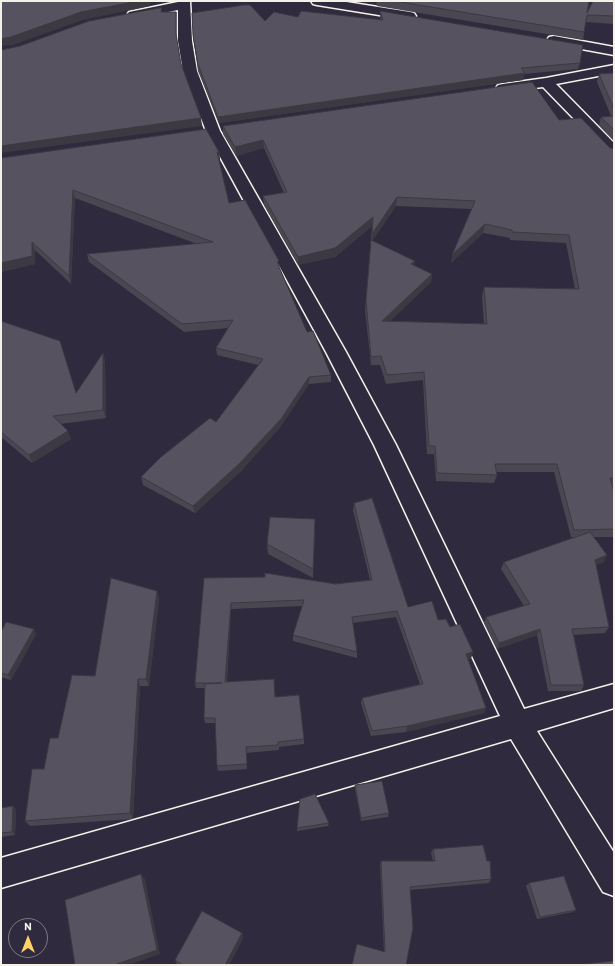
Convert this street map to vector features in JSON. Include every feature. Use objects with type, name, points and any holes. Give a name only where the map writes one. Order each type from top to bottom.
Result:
[{"type":"street","points":[[317,1],[420,18]]},
{"type":"street","points":[[121,18],[184,3],[185,40],[190,72],[213,131],[336,352],[385,445],[518,724],[614,881]]},
{"type":"street","points":[[543,39],[614,50]]},
{"type":"street","points":[[490,90],[546,82],[614,68]]},
{"type":"street","points":[[546,82],[614,152]]},
{"type":"street","points":[[1,873],[614,696]]},
{"type":"building","points":[[1,1],[139,1],[81,12],[11,37],[1,39]]},
{"type":"building","points":[[394,1],[589,1],[587,13],[593,1],[614,1],[614,16],[587,15],[584,32]]},
{"type":"building","points":[[250,5],[265,21],[274,12],[298,17],[301,11],[383,20],[380,11],[583,45],[580,63],[521,68],[525,73],[218,117],[198,64],[193,35],[192,13]]},
{"type":"building","points":[[162,8],[161,12],[176,12],[176,34],[181,64],[201,118],[1,146],[1,50],[20,46],[89,21]]},
{"type":"building","points":[[614,73],[614,109],[599,74]]},
{"type":"building","points":[[532,82],[559,120],[581,118],[610,148],[614,149],[614,478],[610,478],[614,492],[614,529],[574,530],[557,464],[495,464],[497,475],[437,473],[435,446],[429,446],[424,372],[387,375],[381,356],[371,357],[366,301],[371,240],[415,261],[411,264],[432,274],[382,321],[487,324],[484,287],[579,289],[569,235],[512,232],[512,230],[485,224],[452,255],[475,201],[397,197],[372,234],[373,217],[335,248],[298,257],[263,196],[287,192],[263,140],[235,147],[223,126]]},
{"type":"building","points":[[614,116],[614,130],[601,117]]},
{"type":"building","points":[[206,129],[219,152],[217,152],[229,203],[245,200],[279,261],[277,262],[307,332],[313,331],[331,375],[309,377],[281,419],[240,463],[193,506],[141,477],[161,457],[210,418],[216,422],[263,359],[216,348],[233,320],[182,324],[87,254],[213,242],[73,190],[69,276],[32,242],[32,256],[1,263],[1,158]]},
{"type":"building","points":[[1,321],[60,341],[76,393],[103,353],[103,410],[53,416],[68,431],[29,455],[1,432]]},
{"type":"building","points":[[372,498],[408,607],[432,601],[438,620],[446,619],[450,627],[460,624],[473,652],[466,654],[486,708],[407,726],[372,731],[362,698],[423,684],[397,611],[352,617],[357,652],[293,635],[304,600],[231,603],[225,682],[274,679],[275,697],[299,695],[304,739],[278,742],[278,745],[246,747],[247,764],[217,766],[215,718],[204,718],[205,684],[222,683],[195,683],[204,578],[265,577],[265,573],[336,584],[372,580],[354,503]]},
{"type":"building","points":[[270,517],[315,519],[313,569],[267,544]]},
{"type":"building","points":[[590,532],[607,555],[595,560],[609,627],[572,629],[584,685],[551,685],[540,629],[499,643],[486,617],[530,604],[504,562]]},
{"type":"building","points":[[111,578],[157,591],[146,679],[138,679],[130,813],[25,821],[32,769],[44,769],[50,738],[58,738],[72,675],[95,676]]},
{"type":"building","points":[[6,622],[34,629],[8,675],[1,673],[1,632]]},
{"type":"building","points":[[382,781],[389,813],[361,818],[355,785]]},
{"type":"building","points":[[315,794],[329,823],[297,828],[300,799]]},
{"type":"building","points":[[13,806],[12,832],[1,833],[1,808]]},
{"type":"building","points":[[483,845],[487,861],[490,861],[491,879],[410,887],[413,928],[406,965],[352,965],[357,944],[385,952],[381,861],[435,861],[433,849]]},
{"type":"building","points":[[141,874],[157,950],[114,965],[75,965],[65,900]]},
{"type":"building","points":[[564,876],[576,910],[540,917],[529,883]]},
{"type":"building","points":[[202,911],[242,933],[225,965],[183,965],[175,960]]},
{"type":"building","points":[[614,961],[614,965],[575,965]]}]
